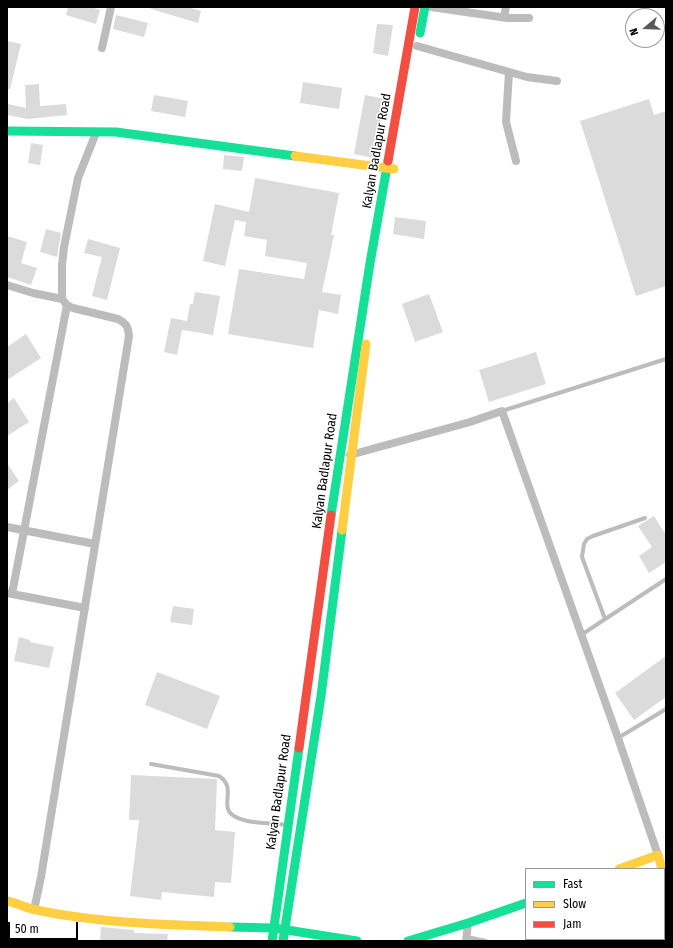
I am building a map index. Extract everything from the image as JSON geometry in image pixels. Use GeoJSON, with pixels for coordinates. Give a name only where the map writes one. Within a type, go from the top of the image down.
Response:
{"type":"FeatureCollection","features":[{"type":"Feature","properties":{"kind":"main road","name":"Kalyan Badlapur Road"},"geometry":{"type":"LineString","coordinates":[[283,941],[320,696],[372,305],[415,7]]}},
{"type":"Feature","properties":{"kind":"main road","name":"Kalyan Badlapur Road"},"geometry":{"type":"LineString","coordinates":[[272,941],[339,458],[369,271],[425,7]]}},
{"type":"Feature","properties":{"kind":"main road"},"geometry":{"type":"LineString","coordinates":[[7,131],[124,133],[391,168]]}},
{"type":"Feature","properties":{"kind":"main road"},"geometry":{"type":"LineString","coordinates":[[622,868],[658,855],[662,868]]}},
{"type":"Feature","properties":{"kind":"main road"},"geometry":{"type":"LineString","coordinates":[[7,901],[34,910],[71,916],[145,924],[274,928],[356,941]]}},
{"type":"Feature","properties":{"kind":"main road"},"geometry":{"type":"LineString","coordinates":[[408,941],[468,924],[525,903]]}},
{"type":"Feature","properties":{"kind":"street"},"geometry":{"type":"LineString","coordinates":[[102,48],[111,7]]}},
{"type":"Feature","properties":{"kind":"street"},"geometry":{"type":"LineString","coordinates":[[431,7],[504,17],[529,18]]}},
{"type":"Feature","properties":{"kind":"street"},"geometry":{"type":"LineString","coordinates":[[504,17],[506,7]]}},
{"type":"Feature","properties":{"kind":"street"},"geometry":{"type":"LineString","coordinates":[[417,46],[527,77],[557,81]]}},
{"type":"Feature","properties":{"kind":"street"},"geometry":{"type":"LineString","coordinates":[[510,72],[506,122],[516,161]]}},
{"type":"Feature","properties":{"kind":"street"},"geometry":{"type":"LineString","coordinates":[[85,608],[10,594],[65,302],[62,265],[64,246],[78,178],[96,133]]}},
{"type":"Feature","properties":{"kind":"street"},"geometry":{"type":"LineString","coordinates":[[7,285],[65,302],[73,308],[118,319],[127,324],[129,336],[41,877],[34,910]]}},
{"type":"Feature","properties":{"kind":"street"},"geometry":{"type":"LineString","coordinates":[[339,458],[470,422],[502,411],[658,855]]}},
{"type":"Feature","properties":{"kind":"street"},"geometry":{"type":"LineString","coordinates":[[7,527],[95,544]]}},
{"type":"Feature","properties":{"kind":"street"},"geometry":{"type":"LineString","coordinates":[[467,939],[468,924]]}},
{"type":"Feature","properties":{"kind":"lane"},"geometry":{"type":"LineString","coordinates":[[502,411],[666,359]]}},
{"type":"Feature","properties":{"kind":"lane"},"geometry":{"type":"LineString","coordinates":[[605,619],[582,558],[584,544],[587,539],[593,536],[645,518]]}},
{"type":"Feature","properties":{"kind":"lane"},"geometry":{"type":"LineString","coordinates":[[581,635],[666,578]]}},
{"type":"Feature","properties":{"kind":"lane"},"geometry":{"type":"LineString","coordinates":[[618,738],[666,709]]}},
{"type":"Feature","properties":{"kind":"lane"},"geometry":{"type":"LineString","coordinates":[[151,764],[219,776],[226,782],[228,787],[227,806],[233,816],[242,820],[287,825]]}},
{"type":"Feature","properties":{"kind":"lane"},"geometry":{"type":"LineString","coordinates":[[467,939],[486,941]]}},
{"type":"Feature","properties":{"kind":"building"},"geometry":{"type":"Polygon","coordinates":[[[68,7],[91,7],[100,10],[96,24],[66,15],[68,7]]]}},
{"type":"Feature","properties":{"kind":"building"},"geometry":{"type":"Polygon","coordinates":[[[151,7],[188,7],[201,11],[198,23],[151,9],[151,7]]]}},
{"type":"Feature","properties":{"kind":"building"},"geometry":{"type":"Polygon","coordinates":[[[116,15],[148,23],[144,37],[113,29],[116,15]]]}},
{"type":"Feature","properties":{"kind":"building"},"geometry":{"type":"Polygon","coordinates":[[[377,24],[393,25],[388,56],[373,53],[377,24]]]}},
{"type":"Feature","properties":{"kind":"building"},"geometry":{"type":"Polygon","coordinates":[[[7,41],[21,44],[10,89],[7,89],[7,41]]]}},
{"type":"Feature","properties":{"kind":"building"},"geometry":{"type":"Polygon","coordinates":[[[303,82],[342,88],[339,109],[300,103],[303,82]]]}},
{"type":"Feature","properties":{"kind":"building"},"geometry":{"type":"Polygon","coordinates":[[[39,84],[40,106],[66,104],[67,115],[28,119],[7,115],[8,104],[26,108],[25,85],[39,84]]]}},
{"type":"Feature","properties":{"kind":"building"},"geometry":{"type":"Polygon","coordinates":[[[154,95],[188,101],[185,117],[151,111],[154,95]]]}},
{"type":"Feature","properties":{"kind":"building"},"geometry":{"type":"Polygon","coordinates":[[[365,95],[385,99],[374,158],[354,154],[365,95]]]}},
{"type":"Feature","properties":{"kind":"building"},"geometry":{"type":"Polygon","coordinates":[[[649,99],[654,115],[666,111],[666,286],[636,296],[580,121],[649,99]]]}},
{"type":"Feature","properties":{"kind":"building"},"geometry":{"type":"Polygon","coordinates":[[[31,143],[43,145],[40,165],[28,163],[31,143]]]}},
{"type":"Feature","properties":{"kind":"building"},"geometry":{"type":"Polygon","coordinates":[[[224,155],[244,157],[242,171],[223,169],[224,155]]]}},
{"type":"Feature","properties":{"kind":"building"},"geometry":{"type":"Polygon","coordinates":[[[255,178],[339,193],[331,235],[334,235],[322,292],[341,295],[338,314],[319,310],[313,348],[228,334],[239,269],[304,279],[307,263],[265,256],[267,240],[244,236],[246,222],[235,220],[225,266],[203,261],[215,204],[249,212],[255,178]]]}},
{"type":"Feature","properties":{"kind":"building"},"geometry":{"type":"Polygon","coordinates":[[[395,217],[426,221],[424,239],[393,234],[395,217]]]}},
{"type":"Feature","properties":{"kind":"building"},"geometry":{"type":"Polygon","coordinates":[[[46,229],[61,233],[57,257],[40,252],[46,229]]]}},
{"type":"Feature","properties":{"kind":"building"},"geometry":{"type":"Polygon","coordinates":[[[7,236],[27,242],[21,263],[37,268],[31,285],[7,277],[7,236]]]}},
{"type":"Feature","properties":{"kind":"building"},"geometry":{"type":"Polygon","coordinates":[[[88,239],[120,248],[107,300],[92,296],[102,257],[84,253],[88,239]]]}},
{"type":"Feature","properties":{"kind":"building"},"geometry":{"type":"Polygon","coordinates":[[[195,292],[220,296],[213,335],[182,330],[177,355],[164,352],[171,318],[187,321],[190,304],[193,304],[195,292]]]}},
{"type":"Feature","properties":{"kind":"building"},"geometry":{"type":"Polygon","coordinates":[[[429,294],[443,332],[415,342],[402,304],[429,294]]]}},
{"type":"Feature","properties":{"kind":"building"},"geometry":{"type":"Polygon","coordinates":[[[26,334],[41,358],[7,380],[7,347],[26,334]]]}},
{"type":"Feature","properties":{"kind":"building"},"geometry":{"type":"Polygon","coordinates":[[[536,352],[546,384],[489,402],[479,370],[536,352]]]}},
{"type":"Feature","properties":{"kind":"building"},"geometry":{"type":"Polygon","coordinates":[[[14,398],[29,422],[7,436],[7,403],[14,398]]]}},
{"type":"Feature","properties":{"kind":"building"},"geometry":{"type":"Polygon","coordinates":[[[7,463],[19,481],[7,490],[7,463]]]}},
{"type":"Feature","properties":{"kind":"building"},"geometry":{"type":"Polygon","coordinates":[[[654,516],[666,535],[666,562],[649,573],[639,556],[652,547],[638,526],[654,516]]]}},
{"type":"Feature","properties":{"kind":"building"},"geometry":{"type":"Polygon","coordinates":[[[173,606],[194,609],[192,625],[170,622],[173,606]]]}},
{"type":"Feature","properties":{"kind":"building"},"geometry":{"type":"Polygon","coordinates":[[[19,637],[30,640],[30,642],[54,647],[49,668],[14,661],[19,637]]]}},
{"type":"Feature","properties":{"kind":"building"},"geometry":{"type":"Polygon","coordinates":[[[666,656],[666,697],[634,720],[615,693],[666,656]]]}},
{"type":"Feature","properties":{"kind":"building"},"geometry":{"type":"Polygon","coordinates":[[[157,672],[220,696],[207,729],[145,705],[157,672]]]}},
{"type":"Feature","properties":{"kind":"building"},"geometry":{"type":"Polygon","coordinates":[[[131,775],[217,779],[215,830],[235,832],[231,883],[215,882],[214,897],[162,892],[161,900],[130,896],[139,820],[129,820],[131,775]]]}},
{"type":"Feature","properties":{"kind":"building"},"geometry":{"type":"Polygon","coordinates":[[[101,927],[134,930],[134,933],[168,934],[167,941],[100,941],[101,927]]]}},
{"type":"Feature","properties":{"kind":"traffic: fast"},"geometry":{"type":"LineString","coordinates":[[420,33],[425,7]]}},
{"type":"Feature","properties":{"kind":"traffic: fast"},"geometry":{"type":"LineString","coordinates":[[7,131],[116,132],[295,156]]}},
{"type":"Feature","properties":{"kind":"traffic: fast"},"geometry":{"type":"LineString","coordinates":[[331,515],[370,263],[388,161]]}},
{"type":"Feature","properties":{"kind":"traffic: fast"},"geometry":{"type":"LineString","coordinates":[[283,941],[321,696],[342,530]]}},
{"type":"Feature","properties":{"kind":"traffic: fast"},"geometry":{"type":"LineString","coordinates":[[272,941],[299,748]]}},
{"type":"Feature","properties":{"kind":"traffic: fast"},"geometry":{"type":"LineString","coordinates":[[408,941],[468,923],[525,903]]}},
{"type":"Feature","properties":{"kind":"traffic: fast"},"geometry":{"type":"LineString","coordinates":[[230,927],[274,928],[357,941]]}},
{"type":"Feature","properties":{"kind":"traffic: slow"},"geometry":{"type":"LineString","coordinates":[[295,156],[394,169]]}},
{"type":"Feature","properties":{"kind":"traffic: slow"},"geometry":{"type":"LineString","coordinates":[[342,530],[366,344]]}},
{"type":"Feature","properties":{"kind":"traffic: slow"},"geometry":{"type":"LineString","coordinates":[[622,868],[658,855],[662,868]]}},
{"type":"Feature","properties":{"kind":"traffic: slow"},"geometry":{"type":"LineString","coordinates":[[7,901],[36,910],[108,921],[230,927]]}},
{"type":"Feature","properties":{"kind":"traffic: jam"},"geometry":{"type":"LineString","coordinates":[[388,161],[415,7]]}},
{"type":"Feature","properties":{"kind":"traffic: jam"},"geometry":{"type":"LineString","coordinates":[[299,748],[331,515]]}}]}
